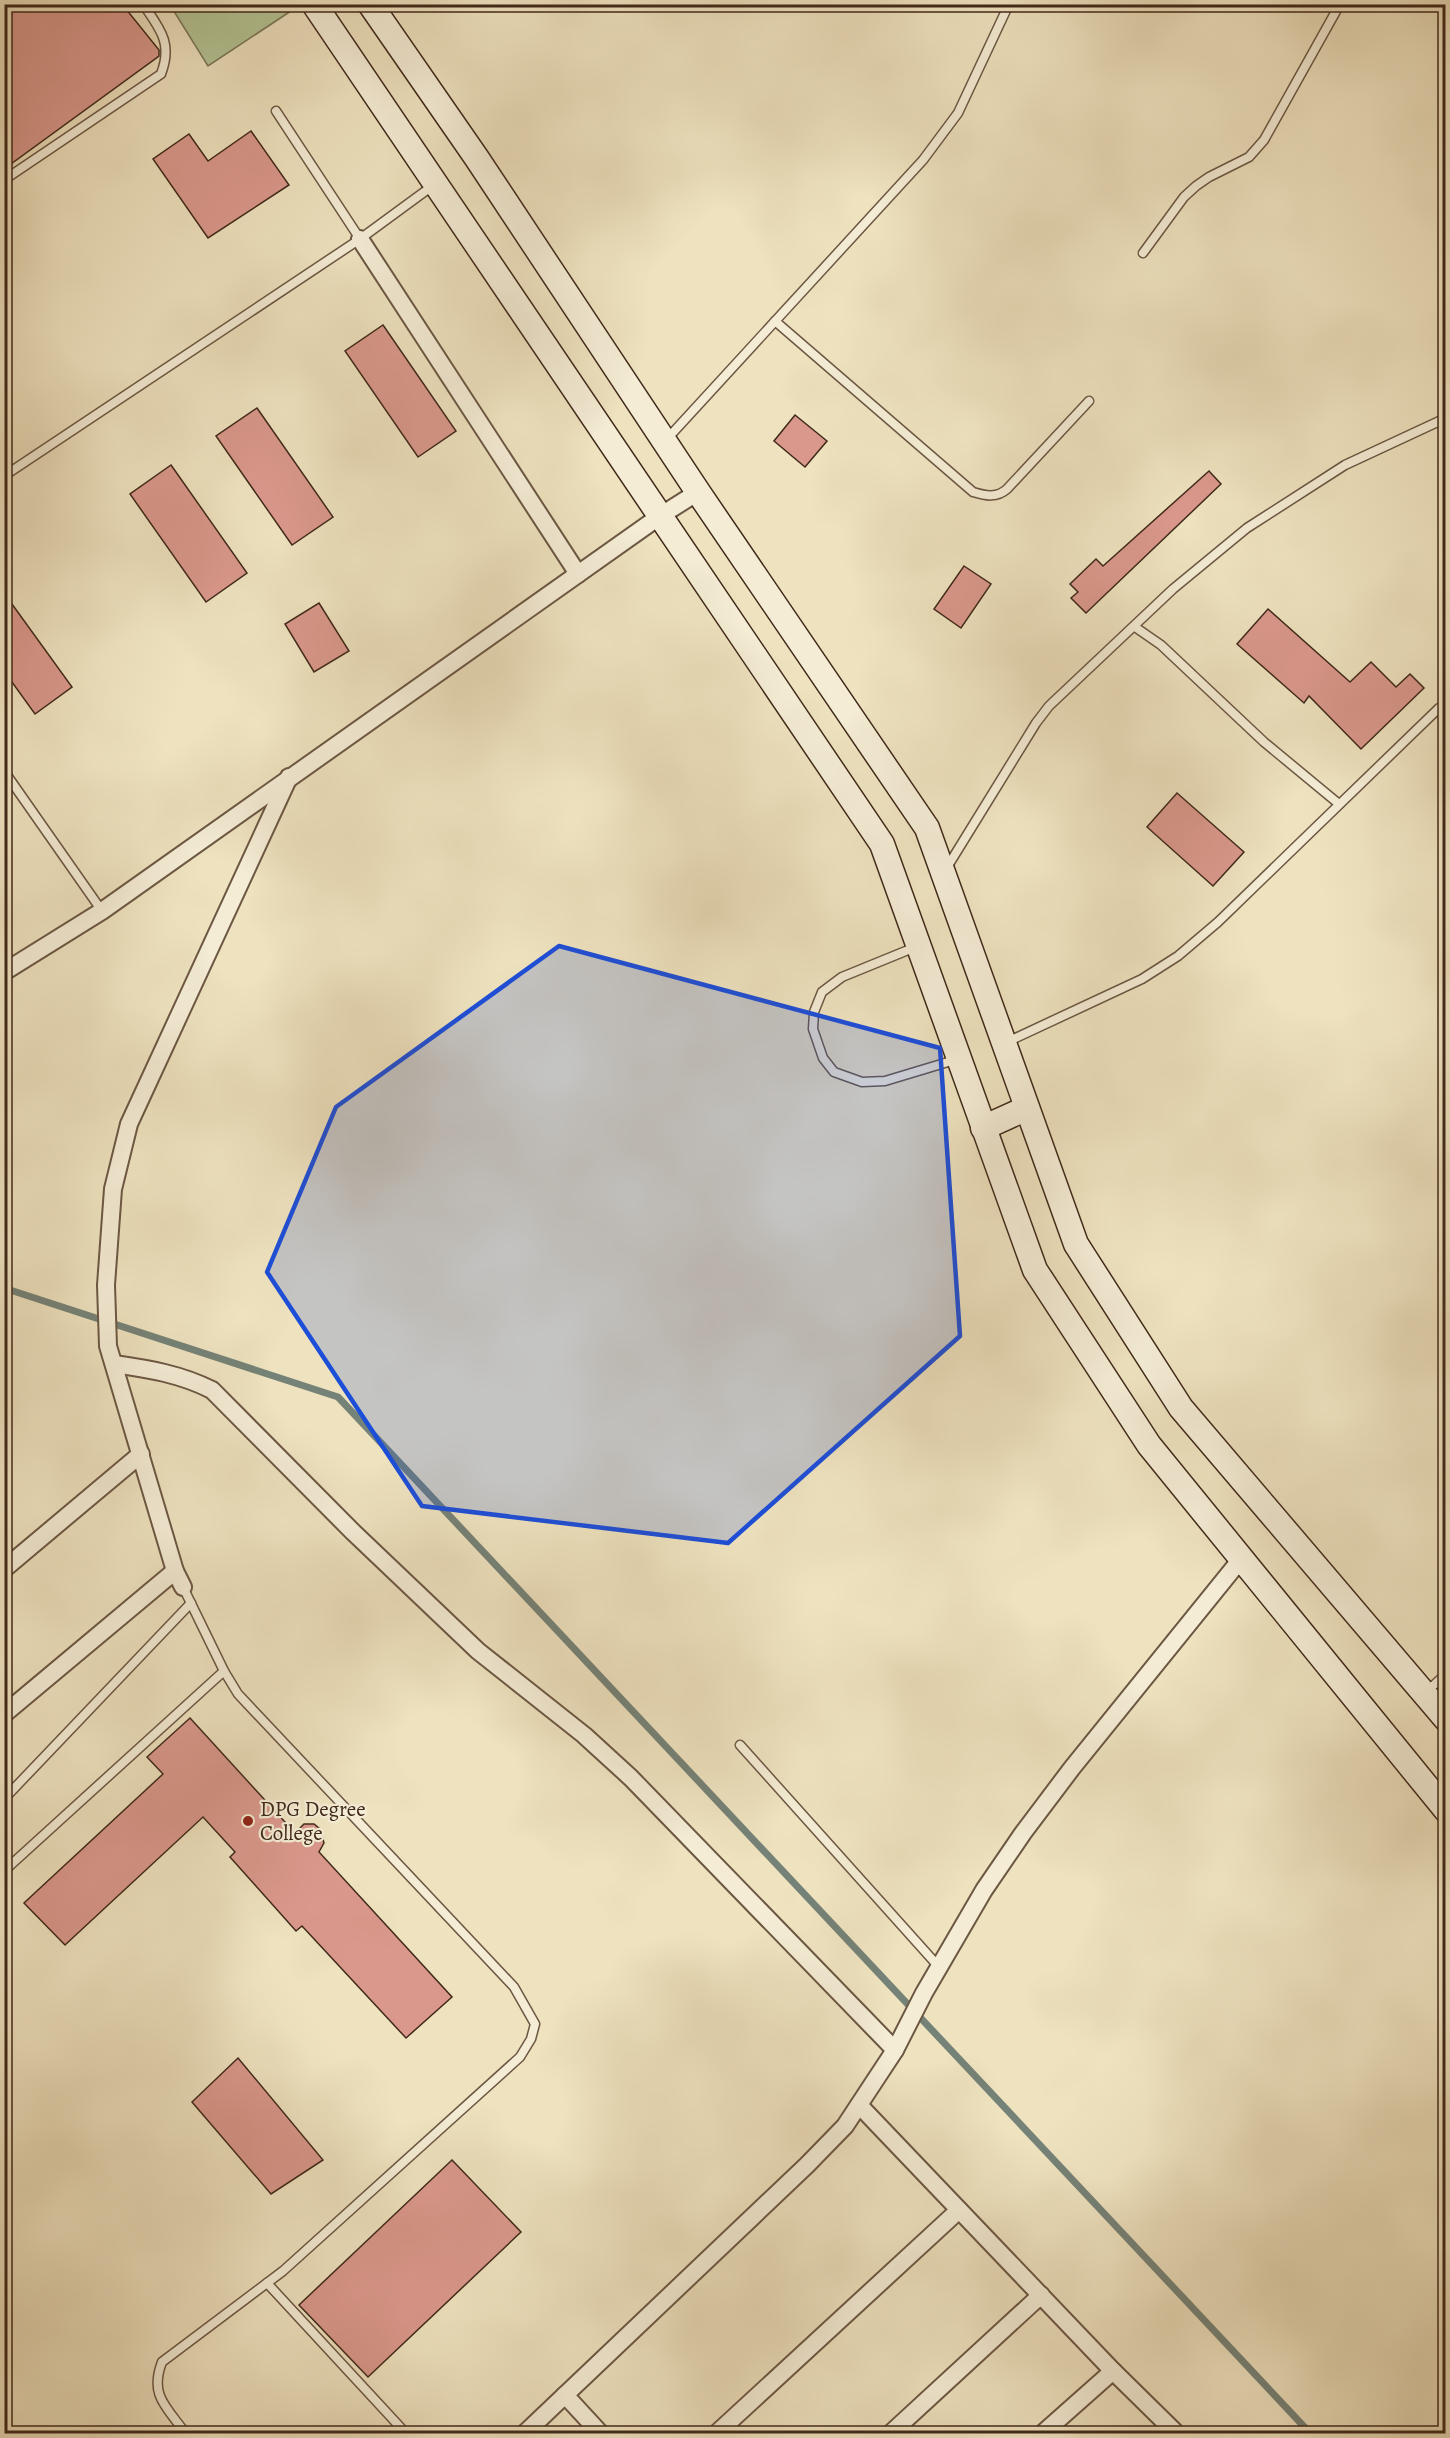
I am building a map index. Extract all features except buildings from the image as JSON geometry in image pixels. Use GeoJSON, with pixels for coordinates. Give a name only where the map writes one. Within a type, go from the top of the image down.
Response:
{"type":"FeatureCollection","features":[{"type":"Feature","properties":{"kind":"main road"},"geometry":{"type":"LineString","coordinates":[[314,4],[882,844],[1035,1270],[1149,1445],[1446,1810]]}},
{"type":"Feature","properties":{"kind":"main road"},"geometry":{"type":"LineString","coordinates":[[370,4],[476,157],[698,492],[927,828],[1076,1244],[1181,1408],[1446,1719]]}},
{"type":"Feature","properties":{"kind":"main road"},"geometry":{"type":"LineString","coordinates":[[983,1128],[1027,1108]]}},
{"type":"Feature","properties":{"kind":"street"},"geometry":{"type":"LineString","coordinates":[[360,239],[578,574]]}},
{"type":"Feature","properties":{"kind":"street"},"geometry":{"type":"LineString","coordinates":[[4,972],[102,910],[660,516],[698,492]]}},
{"type":"Feature","properties":{"kind":"street"},"geometry":{"type":"LineString","coordinates":[[183,1587],[175,1571],[108,1346],[106,1285],[113,1189],[129,1124],[289,777]]}},
{"type":"Feature","properties":{"kind":"street"},"geometry":{"type":"LineString","coordinates":[[114,1364],[159,1370],[188,1378],[212,1390],[353,1532],[478,1650],[584,1736],[631,1778],[896,2050]]}},
{"type":"Feature","properties":{"kind":"street"},"geometry":{"type":"LineString","coordinates":[[4,1569],[141,1454]]}},
{"type":"Feature","properties":{"kind":"street"},"geometry":{"type":"LineString","coordinates":[[524,2433],[807,2166],[845,2126],[896,2050],[924,1993],[984,1890],[1023,1833],[1072,1768],[1241,1559]]}},
{"type":"Feature","properties":{"kind":"street"},"geometry":{"type":"LineString","coordinates":[[4,1714],[175,1571]]}},
{"type":"Feature","properties":{"kind":"street"},"geometry":{"type":"LineString","coordinates":[[859,2105],[1113,2371],[1177,2433]]}},
{"type":"Feature","properties":{"kind":"street"},"geometry":{"type":"LineString","coordinates":[[716,2433],[959,2210]]}},
{"type":"Feature","properties":{"kind":"street"},"geometry":{"type":"LineString","coordinates":[[890,2433],[1041,2295]]}},
{"type":"Feature","properties":{"kind":"street"},"geometry":{"type":"LineString","coordinates":[[1042,2433],[1113,2371]]}},
{"type":"Feature","properties":{"kind":"street"},"geometry":{"type":"LineString","coordinates":[[565,2395],[601,2433]]}},
{"type":"Feature","properties":{"kind":"lane"},"geometry":{"type":"LineString","coordinates":[[4,180],[161,74],[166,61],[167,49],[164,38],[143,4]]}},
{"type":"Feature","properties":{"kind":"lane"},"geometry":{"type":"LineString","coordinates":[[664,441],[923,160],[958,113],[1009,4]]}},
{"type":"Feature","properties":{"kind":"lane"},"geometry":{"type":"LineString","coordinates":[[1143,253],[1184,197],[1209,177],[1249,157],[1264,140],[1340,4]]}},
{"type":"Feature","properties":{"kind":"lane"},"geometry":{"type":"LineString","coordinates":[[276,111],[360,239]]}},
{"type":"Feature","properties":{"kind":"lane"},"geometry":{"type":"LineString","coordinates":[[4,476],[360,239],[435,184]]}},
{"type":"Feature","properties":{"kind":"lane"},"geometry":{"type":"LineString","coordinates":[[775,321],[973,492],[985,496],[1001,495],[1089,401]]}},
{"type":"Feature","properties":{"kind":"lane"},"geometry":{"type":"LineString","coordinates":[[943,873],[1036,723],[1069,686],[1135,627],[1173,589],[1246,528],[1345,465],[1446,418]]}},
{"type":"Feature","properties":{"kind":"lane"},"geometry":{"type":"LineString","coordinates":[[1135,627],[1161,645],[1264,742],[1339,804]]}},
{"type":"Feature","properties":{"kind":"lane"},"geometry":{"type":"LineString","coordinates":[[1004,1044],[1142,979],[1178,956],[1218,922],[1439,708]]}},
{"type":"Feature","properties":{"kind":"lane"},"geometry":{"type":"LineString","coordinates":[[4,771],[102,910]]}},
{"type":"Feature","properties":{"kind":"lane"},"geometry":{"type":"LineString","coordinates":[[918,946],[842,977],[822,992],[814,1012],[813,1029],[823,1058],[834,1072],[862,1082],[885,1081],[958,1059]]}},
{"type":"Feature","properties":{"kind":"lane"},"geometry":{"type":"LineString","coordinates":[[183,1587],[224,1671],[238,1694],[514,1987],[535,2024],[531,2039],[520,2057],[267,2283],[162,2362],[155,2383],[158,2395],[186,2433]]}},
{"type":"Feature","properties":{"kind":"lane"},"geometry":{"type":"LineString","coordinates":[[4,1799],[190,1603]]}},
{"type":"Feature","properties":{"kind":"lane"},"geometry":{"type":"LineString","coordinates":[[4,1871],[224,1671]]}},
{"type":"Feature","properties":{"kind":"lane"},"geometry":{"type":"LineString","coordinates":[[1425,1694],[1446,1674]]}},
{"type":"Feature","properties":{"kind":"lane"},"geometry":{"type":"LineString","coordinates":[[740,1745],[939,1967]]}},
{"type":"Feature","properties":{"kind":"lane"},"geometry":{"type":"LineString","coordinates":[[267,2283],[401,2428],[403,2433]]}},
{"type":"Feature","properties":{"kind":"highlighted area"},"geometry":{"type":"Polygon","coordinates":[[[559,946],[940,1048],[960,1336],[728,1543],[422,1506],[267,1272],[336,1107],[559,946]]]}},
{"type":"Feature","properties":{"kind":"green space"},"geometry":{"type":"Polygon","coordinates":[[[290,4],[294,9],[208,66],[170,5],[290,4]]]}},
{"type":"Feature","properties":{"kind":"waterway"},"geometry":{"type":"LineString","coordinates":[[4,1288],[338,1397],[1311,2434]]}},
{"type":"Feature","properties":{"kind":"place","name":"DPG Degree College"},"geometry":{"type":"Point","coordinates":[248,1821]}}]}
